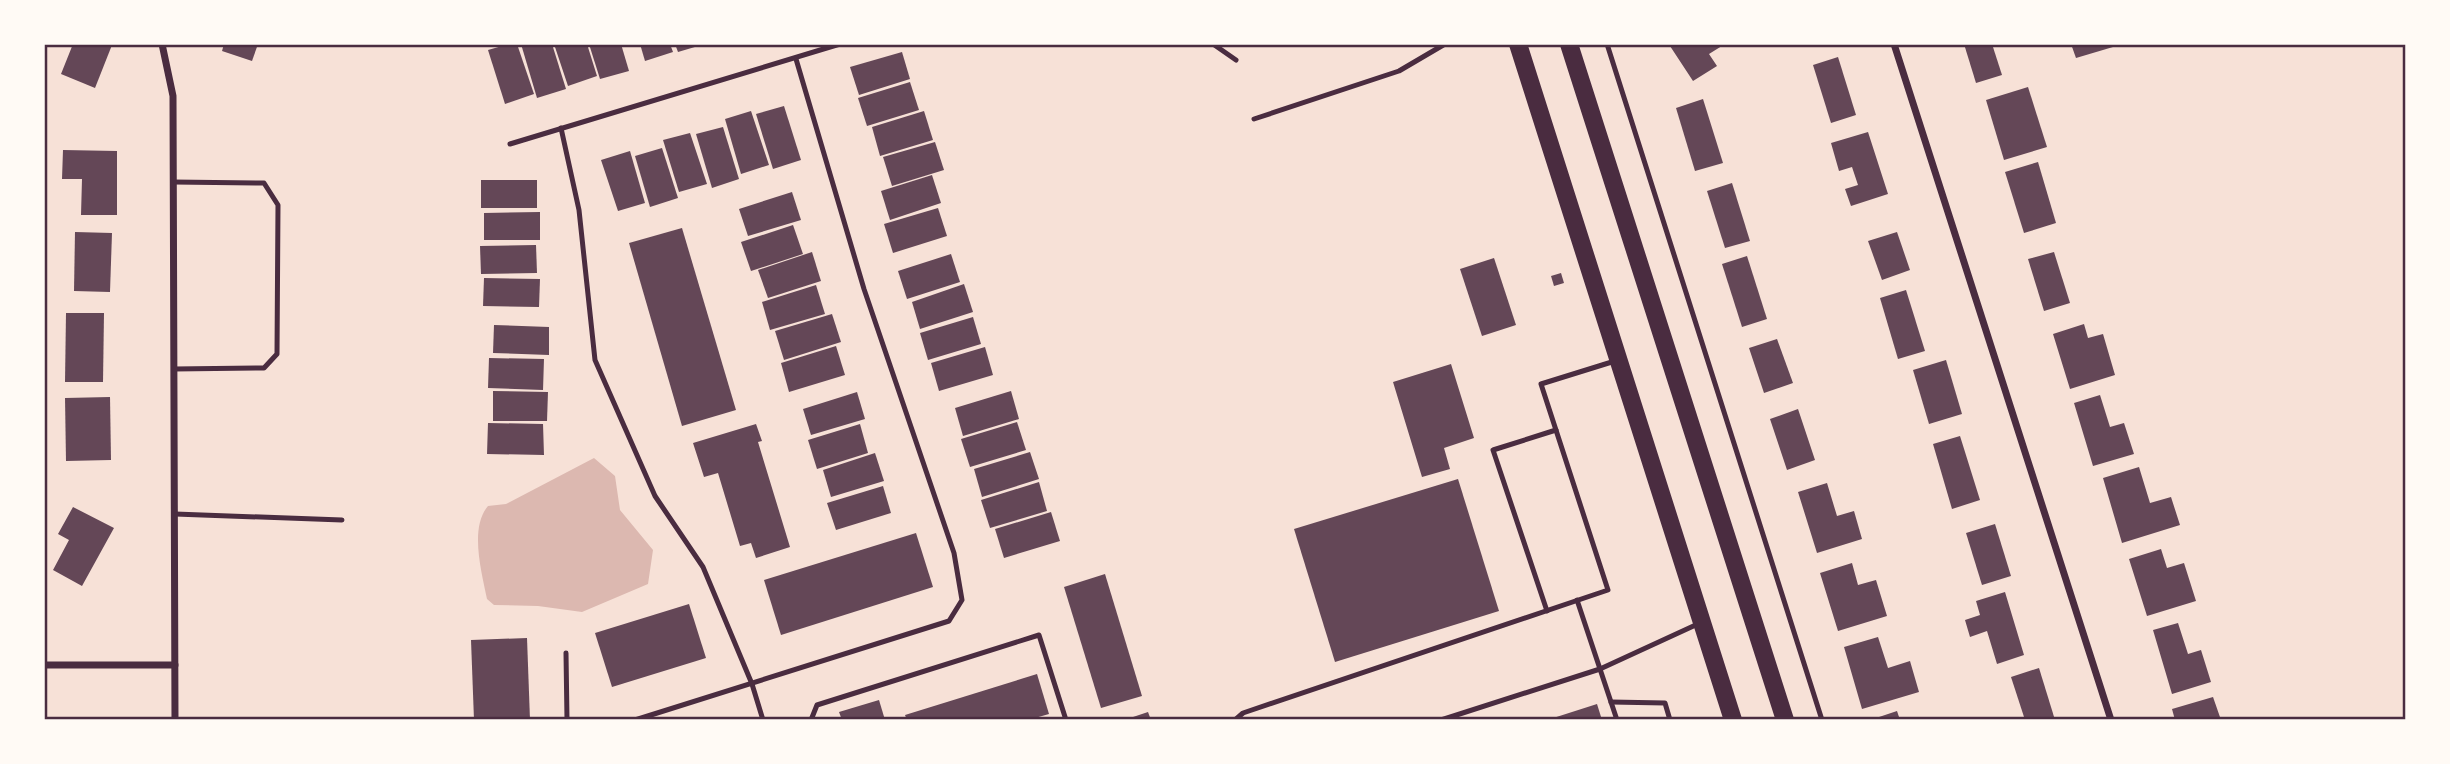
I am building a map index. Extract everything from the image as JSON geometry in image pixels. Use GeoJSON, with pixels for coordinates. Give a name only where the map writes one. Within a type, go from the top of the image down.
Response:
{"type":"FeatureCollection","features":[{"type":"Feature","properties":{"kind":"main road"},"geometry":{"type":"LineString","coordinates":[[1518,44],[1733,720]]}},
{"type":"Feature","properties":{"kind":"main road"},"geometry":{"type":"LineString","coordinates":[[1569,44],[1785,720]]}},
{"type":"Feature","properties":{"kind":"street"},"geometry":{"type":"LineString","coordinates":[[162,44],[173,96],[175,720]]}},
{"type":"Feature","properties":{"kind":"street"},"geometry":{"type":"LineString","coordinates":[[1894,44],[2111,720]]}},
{"type":"Feature","properties":{"kind":"street"},"geometry":{"type":"LineString","coordinates":[[44,665],[175,665]]}},
{"type":"Feature","properties":{"kind":"lane"},"geometry":{"type":"LineString","coordinates":[[510,144],[840,44]]}},
{"type":"Feature","properties":{"kind":"lane"},"geometry":{"type":"LineString","coordinates":[[1213,44],[1236,60]]}},
{"type":"Feature","properties":{"kind":"lane"},"geometry":{"type":"LineString","coordinates":[[1254,119],[1399,71],[1445,44]]}},
{"type":"Feature","properties":{"kind":"lane"},"geometry":{"type":"LineString","coordinates":[[1607,44],[1822,720]]}},
{"type":"Feature","properties":{"kind":"lane"},"geometry":{"type":"LineString","coordinates":[[635,720],[949,621],[962,600],[954,553],[864,289],[796,59]]}},
{"type":"Feature","properties":{"kind":"lane"},"geometry":{"type":"LineString","coordinates":[[561,128],[579,209],[595,360],[655,496],[704,566],[752,684],[763,720]]}},
{"type":"Feature","properties":{"kind":"lane"},"geometry":{"type":"LineString","coordinates":[[173,182],[264,183],[278,205],[277,354],[264,368],[174,369]]}},
{"type":"Feature","properties":{"kind":"lane"},"geometry":{"type":"LineString","coordinates":[[1235,720],[1243,713],[1608,590],[1541,384],[1618,360]]}},
{"type":"Feature","properties":{"kind":"lane"},"geometry":{"type":"LineString","coordinates":[[1547,611],[1493,450],[1556,429]]}},
{"type":"Feature","properties":{"kind":"lane"},"geometry":{"type":"LineString","coordinates":[[175,514],[342,520]]}},
{"type":"Feature","properties":{"kind":"lane"},"geometry":{"type":"LineString","coordinates":[[1577,600],[1617,720]]}},
{"type":"Feature","properties":{"kind":"lane"},"geometry":{"type":"LineString","coordinates":[[1441,720],[1600,669],[1702,622]]}},
{"type":"Feature","properties":{"kind":"lane"},"geometry":{"type":"LineString","coordinates":[[811,720],[817,705],[1039,635],[1066,720]]}},
{"type":"Feature","properties":{"kind":"lane"},"geometry":{"type":"LineString","coordinates":[[566,653],[567,720]]}},
{"type":"Feature","properties":{"kind":"lane"},"geometry":{"type":"LineString","coordinates":[[1611,702],[1665,703],[1670,720]]}},
{"type":"Feature","properties":{"kind":"lane"},"geometry":{"type":"LineString","coordinates":[[1243,713],[1246,720]]}},
{"type":"Feature","properties":{"kind":"shaded area"},"geometry":{"type":"Polygon","coordinates":[[[594,458],[615,476],[620,510],[653,550],[648,584],[582,612],[538,606],[494,605],[487,599],[478,551],[479,526],[488,506],[506,504],[594,458]]]}},
{"type":"Feature","properties":{"kind":"building"},"geometry":{"type":"Polygon","coordinates":[[[73,44],[112,45],[95,88],[61,74],[73,44]]]}},
{"type":"Feature","properties":{"kind":"building"},"geometry":{"type":"Polygon","coordinates":[[[224,44],[258,44],[252,61],[222,51],[224,44]]]}},
{"type":"Feature","properties":{"kind":"building"},"geometry":{"type":"Polygon","coordinates":[[[517,44],[534,94],[505,104],[488,50],[517,44]]]}},
{"type":"Feature","properties":{"kind":"building"},"geometry":{"type":"Polygon","coordinates":[[[521,44],[552,44],[566,89],[537,98],[521,44]]]}},
{"type":"Feature","properties":{"kind":"building"},"geometry":{"type":"Polygon","coordinates":[[[554,44],[587,44],[597,76],[568,86],[554,44]]]}},
{"type":"Feature","properties":{"kind":"building"},"geometry":{"type":"Polygon","coordinates":[[[589,44],[621,44],[629,71],[600,79],[589,44]]]}},
{"type":"Feature","properties":{"kind":"building"},"geometry":{"type":"Polygon","coordinates":[[[640,44],[670,44],[673,52],[645,61],[640,44]]]}},
{"type":"Feature","properties":{"kind":"building"},"geometry":{"type":"Polygon","coordinates":[[[675,44],[705,44],[678,52],[675,44]]]}},
{"type":"Feature","properties":{"kind":"building"},"geometry":{"type":"Polygon","coordinates":[[[1725,44],[1709,54],[1717,66],[1693,81],[1670,46],[1725,44]]]}},
{"type":"Feature","properties":{"kind":"building"},"geometry":{"type":"Polygon","coordinates":[[[1964,44],[1992,44],[2002,75],[1976,83],[1964,44]]]}},
{"type":"Feature","properties":{"kind":"building"},"geometry":{"type":"Polygon","coordinates":[[[2071,44],[2112,44],[2113,47],[2076,58],[2071,44]]]}},
{"type":"Feature","properties":{"kind":"building"},"geometry":{"type":"Polygon","coordinates":[[[902,52],[910,79],[859,95],[850,67],[902,52]]]}},
{"type":"Feature","properties":{"kind":"building"},"geometry":{"type":"Polygon","coordinates":[[[1838,57],[1856,115],[1831,123],[1813,65],[1838,57]]]}},
{"type":"Feature","properties":{"kind":"building"},"geometry":{"type":"Polygon","coordinates":[[[910,82],[919,110],[867,126],[858,98],[910,82]]]}},
{"type":"Feature","properties":{"kind":"building"},"geometry":{"type":"Polygon","coordinates":[[[2028,87],[2047,147],[2004,160],[1986,100],[2028,87]]]}},
{"type":"Feature","properties":{"kind":"building"},"geometry":{"type":"Polygon","coordinates":[[[1703,99],[1723,163],[1695,171],[1676,108],[1703,99]]]}},
{"type":"Feature","properties":{"kind":"building"},"geometry":{"type":"Polygon","coordinates":[[[784,106],[801,160],[773,169],[756,114],[784,106]]]}},
{"type":"Feature","properties":{"kind":"building"},"geometry":{"type":"Polygon","coordinates":[[[751,111],[769,165],[741,174],[725,119],[751,111]]]}},
{"type":"Feature","properties":{"kind":"building"},"geometry":{"type":"Polygon","coordinates":[[[924,111],[933,140],[880,156],[872,127],[924,111]]]}},
{"type":"Feature","properties":{"kind":"building"},"geometry":{"type":"Polygon","coordinates":[[[723,127],[739,179],[712,188],[696,134],[723,127]]]}},
{"type":"Feature","properties":{"kind":"building"},"geometry":{"type":"Polygon","coordinates":[[[1868,132],[1888,194],[1851,206],[1845,189],[1858,185],[1852,167],[1839,171],[1831,143],[1868,132]]]}},
{"type":"Feature","properties":{"kind":"building"},"geometry":{"type":"Polygon","coordinates":[[[690,133],[707,184],[679,192],[663,140],[690,133]]]}},
{"type":"Feature","properties":{"kind":"building"},"geometry":{"type":"Polygon","coordinates":[[[935,142],[944,170],[892,186],[883,157],[935,142]]]}},
{"type":"Feature","properties":{"kind":"building"},"geometry":{"type":"Polygon","coordinates":[[[662,148],[678,198],[650,207],[635,156],[662,148]]]}},
{"type":"Feature","properties":{"kind":"building"},"geometry":{"type":"Polygon","coordinates":[[[63,150],[117,151],[117,215],[81,215],[82,179],[62,179],[63,150]]]}},
{"type":"Feature","properties":{"kind":"building"},"geometry":{"type":"Polygon","coordinates":[[[630,151],[645,203],[618,211],[601,160],[630,151]]]}},
{"type":"Feature","properties":{"kind":"building"},"geometry":{"type":"Polygon","coordinates":[[[2038,162],[2056,223],[2024,233],[2005,172],[2038,162]]]}},
{"type":"Feature","properties":{"kind":"building"},"geometry":{"type":"Polygon","coordinates":[[[932,175],[941,203],[890,220],[881,191],[932,175]]]}},
{"type":"Feature","properties":{"kind":"building"},"geometry":{"type":"Polygon","coordinates":[[[481,180],[537,180],[537,208],[481,208],[481,180]]]}},
{"type":"Feature","properties":{"kind":"building"},"geometry":{"type":"Polygon","coordinates":[[[1732,183],[1750,241],[1725,248],[1707,191],[1732,183]]]}},
{"type":"Feature","properties":{"kind":"building"},"geometry":{"type":"Polygon","coordinates":[[[792,192],[801,220],[748,236],[739,209],[792,192]]]}},
{"type":"Feature","properties":{"kind":"building"},"geometry":{"type":"Polygon","coordinates":[[[938,208],[947,236],[893,253],[884,224],[938,208]]]}},
{"type":"Feature","properties":{"kind":"building"},"geometry":{"type":"Polygon","coordinates":[[[540,212],[540,240],[484,240],[484,213],[540,212]]]}},
{"type":"Feature","properties":{"kind":"building"},"geometry":{"type":"Polygon","coordinates":[[[793,225],[803,254],[751,271],[741,242],[793,225]]]}},
{"type":"Feature","properties":{"kind":"building"},"geometry":{"type":"Polygon","coordinates":[[[682,228],[736,410],[682,426],[629,243],[682,228]]]}},
{"type":"Feature","properties":{"kind":"building"},"geometry":{"type":"Polygon","coordinates":[[[75,232],[112,233],[110,292],[74,291],[75,232]]]}},
{"type":"Feature","properties":{"kind":"building"},"geometry":{"type":"Polygon","coordinates":[[[1897,232],[1910,270],[1882,280],[1868,241],[1897,232]]]}},
{"type":"Feature","properties":{"kind":"building"},"geometry":{"type":"Polygon","coordinates":[[[536,245],[537,273],[481,274],[480,246],[536,245]]]}},
{"type":"Feature","properties":{"kind":"building"},"geometry":{"type":"Polygon","coordinates":[[[812,252],[821,281],[768,298],[758,270],[812,252]]]}},
{"type":"Feature","properties":{"kind":"building"},"geometry":{"type":"Polygon","coordinates":[[[2054,252],[2070,303],[2044,311],[2028,259],[2054,252]]]}},
{"type":"Feature","properties":{"kind":"building"},"geometry":{"type":"Polygon","coordinates":[[[951,254],[960,282],[907,299],[898,271],[951,254]]]}},
{"type":"Feature","properties":{"kind":"building"},"geometry":{"type":"Polygon","coordinates":[[[1747,256],[1767,319],[1742,327],[1722,264],[1747,256]]]}},
{"type":"Feature","properties":{"kind":"building"},"geometry":{"type":"Polygon","coordinates":[[[1494,258],[1516,325],[1482,336],[1460,269],[1494,258]]]}},
{"type":"Feature","properties":{"kind":"building"},"geometry":{"type":"Polygon","coordinates":[[[1561,273],[1564,283],[1554,286],[1551,276],[1561,273]]]}},
{"type":"Feature","properties":{"kind":"building"},"geometry":{"type":"Polygon","coordinates":[[[484,278],[540,279],[539,307],[483,306],[484,278]]]}},
{"type":"Feature","properties":{"kind":"building"},"geometry":{"type":"Polygon","coordinates":[[[964,284],[973,312],[920,329],[912,302],[964,284]]]}},
{"type":"Feature","properties":{"kind":"building"},"geometry":{"type":"Polygon","coordinates":[[[816,285],[825,314],[770,330],[762,302],[816,285]]]}},
{"type":"Feature","properties":{"kind":"building"},"geometry":{"type":"Polygon","coordinates":[[[1906,290],[1925,351],[1898,359],[1880,298],[1906,290]]]}},
{"type":"Feature","properties":{"kind":"building"},"geometry":{"type":"Polygon","coordinates":[[[66,313],[104,313],[103,382],[65,382],[66,313]]]}},
{"type":"Feature","properties":{"kind":"building"},"geometry":{"type":"Polygon","coordinates":[[[832,314],[841,342],[784,360],[775,331],[832,314]]]}},
{"type":"Feature","properties":{"kind":"building"},"geometry":{"type":"Polygon","coordinates":[[[973,317],[981,344],[928,360],[920,333],[973,317]]]}},
{"type":"Feature","properties":{"kind":"building"},"geometry":{"type":"Polygon","coordinates":[[[2084,324],[2088,338],[2103,334],[2115,375],[2070,389],[2053,334],[2084,324]]]}},
{"type":"Feature","properties":{"kind":"building"},"geometry":{"type":"Polygon","coordinates":[[[494,325],[549,327],[549,355],[493,353],[494,325]]]}},
{"type":"Feature","properties":{"kind":"building"},"geometry":{"type":"Polygon","coordinates":[[[1777,339],[1793,383],[1764,393],[1749,348],[1777,339]]]}},
{"type":"Feature","properties":{"kind":"building"},"geometry":{"type":"Polygon","coordinates":[[[836,346],[845,375],[789,392],[781,363],[836,346]]]}},
{"type":"Feature","properties":{"kind":"building"},"geometry":{"type":"Polygon","coordinates":[[[985,347],[993,375],[939,391],[931,363],[985,347]]]}},
{"type":"Feature","properties":{"kind":"building"},"geometry":{"type":"Polygon","coordinates":[[[489,358],[544,359],[543,390],[488,388],[489,358]]]}},
{"type":"Feature","properties":{"kind":"building"},"geometry":{"type":"Polygon","coordinates":[[[1946,360],[1962,414],[1929,424],[1913,370],[1946,360]]]}},
{"type":"Feature","properties":{"kind":"building"},"geometry":{"type":"Polygon","coordinates":[[[1451,364],[1474,438],[1444,448],[1450,469],[1422,477],[1393,382],[1451,364]]]}},
{"type":"Feature","properties":{"kind":"building"},"geometry":{"type":"Polygon","coordinates":[[[493,391],[548,392],[547,421],[493,421],[493,391]]]}},
{"type":"Feature","properties":{"kind":"building"},"geometry":{"type":"Polygon","coordinates":[[[1011,391],[1019,419],[963,436],[955,408],[1011,391]]]}},
{"type":"Feature","properties":{"kind":"building"},"geometry":{"type":"Polygon","coordinates":[[[857,392],[865,419],[811,435],[803,409],[857,392]]]}},
{"type":"Feature","properties":{"kind":"building"},"geometry":{"type":"Polygon","coordinates":[[[2100,395],[2110,427],[2124,423],[2134,454],[2093,466],[2074,403],[2100,395]]]}},
{"type":"Feature","properties":{"kind":"building"},"geometry":{"type":"Polygon","coordinates":[[[110,397],[111,460],[66,461],[65,398],[110,397]]]}},
{"type":"Feature","properties":{"kind":"building"},"geometry":{"type":"Polygon","coordinates":[[[1798,409],[1815,460],[1787,470],[1770,419],[1798,409]]]}},
{"type":"Feature","properties":{"kind":"building"},"geometry":{"type":"Polygon","coordinates":[[[1017,422],[1026,450],[970,467],[961,439],[1017,422]]]}},
{"type":"Feature","properties":{"kind":"building"},"geometry":{"type":"Polygon","coordinates":[[[488,423],[543,424],[544,455],[487,454],[488,423]]]}},
{"type":"Feature","properties":{"kind":"building"},"geometry":{"type":"Polygon","coordinates":[[[756,424],[762,441],[758,442],[790,547],[756,558],[751,543],[740,546],[718,473],[704,477],[693,443],[756,424]]]}},
{"type":"Feature","properties":{"kind":"building"},"geometry":{"type":"Polygon","coordinates":[[[860,424],[868,453],[817,469],[808,440],[860,424]]]}},
{"type":"Feature","properties":{"kind":"building"},"geometry":{"type":"Polygon","coordinates":[[[1960,436],[1980,500],[1952,509],[1933,444],[1960,436]]]}},
{"type":"Feature","properties":{"kind":"building"},"geometry":{"type":"Polygon","coordinates":[[[1030,452],[1039,479],[982,497],[974,469],[1030,452]]]}},
{"type":"Feature","properties":{"kind":"building"},"geometry":{"type":"Polygon","coordinates":[[[875,453],[884,481],[831,497],[823,470],[875,453]]]}},
{"type":"Feature","properties":{"kind":"building"},"geometry":{"type":"Polygon","coordinates":[[[2139,467],[2150,503],[2171,497],[2180,525],[2122,543],[2103,478],[2139,467]]]}},
{"type":"Feature","properties":{"kind":"building"},"geometry":{"type":"Polygon","coordinates":[[[1458,479],[1499,611],[1335,662],[1294,529],[1458,479]]]}},
{"type":"Feature","properties":{"kind":"building"},"geometry":{"type":"Polygon","coordinates":[[[1039,482],[1047,511],[990,528],[981,500],[1039,482]]]}},
{"type":"Feature","properties":{"kind":"building"},"geometry":{"type":"Polygon","coordinates":[[[1827,483],[1837,516],[1854,511],[1862,539],[1817,553],[1798,492],[1827,483]]]}},
{"type":"Feature","properties":{"kind":"building"},"geometry":{"type":"Polygon","coordinates":[[[883,486],[891,513],[836,530],[827,503],[883,486]]]}},
{"type":"Feature","properties":{"kind":"building"},"geometry":{"type":"Polygon","coordinates":[[[73,507],[114,528],[82,586],[53,570],[69,540],[58,534],[73,507]]]}},
{"type":"Feature","properties":{"kind":"building"},"geometry":{"type":"Polygon","coordinates":[[[1051,512],[1060,541],[1004,558],[995,529],[1051,512]]]}},
{"type":"Feature","properties":{"kind":"building"},"geometry":{"type":"Polygon","coordinates":[[[1995,524],[2011,576],[1982,585],[1966,533],[1995,524]]]}},
{"type":"Feature","properties":{"kind":"building"},"geometry":{"type":"Polygon","coordinates":[[[916,533],[933,587],[781,635],[764,580],[916,533]]]}},
{"type":"Feature","properties":{"kind":"building"},"geometry":{"type":"Polygon","coordinates":[[[2161,549],[2167,568],[2184,563],[2196,601],[2147,616],[2129,559],[2161,549]]]}},
{"type":"Feature","properties":{"kind":"building"},"geometry":{"type":"Polygon","coordinates":[[[1852,563],[1858,585],[1876,580],[1887,616],[1838,631],[1820,573],[1852,563]]]}},
{"type":"Feature","properties":{"kind":"building"},"geometry":{"type":"Polygon","coordinates":[[[1105,574],[1142,696],[1101,708],[1064,587],[1105,574]]]}},
{"type":"Feature","properties":{"kind":"building"},"geometry":{"type":"Polygon","coordinates":[[[2005,592],[2024,655],[1997,664],[1987,631],[1970,637],[1965,620],[1980,615],[1976,601],[2005,592]]]}},
{"type":"Feature","properties":{"kind":"building"},"geometry":{"type":"Polygon","coordinates":[[[689,604],[706,658],[612,687],[595,633],[689,604]]]}},
{"type":"Feature","properties":{"kind":"building"},"geometry":{"type":"Polygon","coordinates":[[[2178,623],[2188,654],[2201,650],[2211,682],[2172,694],[2153,630],[2178,623]]]}},
{"type":"Feature","properties":{"kind":"building"},"geometry":{"type":"Polygon","coordinates":[[[1878,637],[1888,668],[1910,661],[1919,692],[1862,709],[1844,647],[1878,637]]]}},
{"type":"Feature","properties":{"kind":"building"},"geometry":{"type":"Polygon","coordinates":[[[527,638],[530,720],[474,720],[471,640],[527,638]]]}},
{"type":"Feature","properties":{"kind":"building"},"geometry":{"type":"Polygon","coordinates":[[[2039,668],[2055,720],[2025,720],[2011,677],[2039,668]]]}},
{"type":"Feature","properties":{"kind":"building"},"geometry":{"type":"Polygon","coordinates":[[[1037,674],[1049,714],[1028,720],[907,720],[905,715],[1037,674]]]}},
{"type":"Feature","properties":{"kind":"building"},"geometry":{"type":"Polygon","coordinates":[[[2213,697],[2221,720],[2175,720],[2172,709],[2213,697]]]}},
{"type":"Feature","properties":{"kind":"building"},"geometry":{"type":"Polygon","coordinates":[[[879,700],[885,720],[842,720],[839,712],[879,700]]]}},
{"type":"Feature","properties":{"kind":"building"},"geometry":{"type":"Polygon","coordinates":[[[1597,704],[1602,720],[1547,720],[1597,704]]]}},
{"type":"Feature","properties":{"kind":"building"},"geometry":{"type":"Polygon","coordinates":[[[1897,711],[1900,720],[1870,720],[1897,711]]]}},
{"type":"Feature","properties":{"kind":"building"},"geometry":{"type":"Polygon","coordinates":[[[1148,712],[1151,720],[1124,720],[1148,712]]]}}]}
